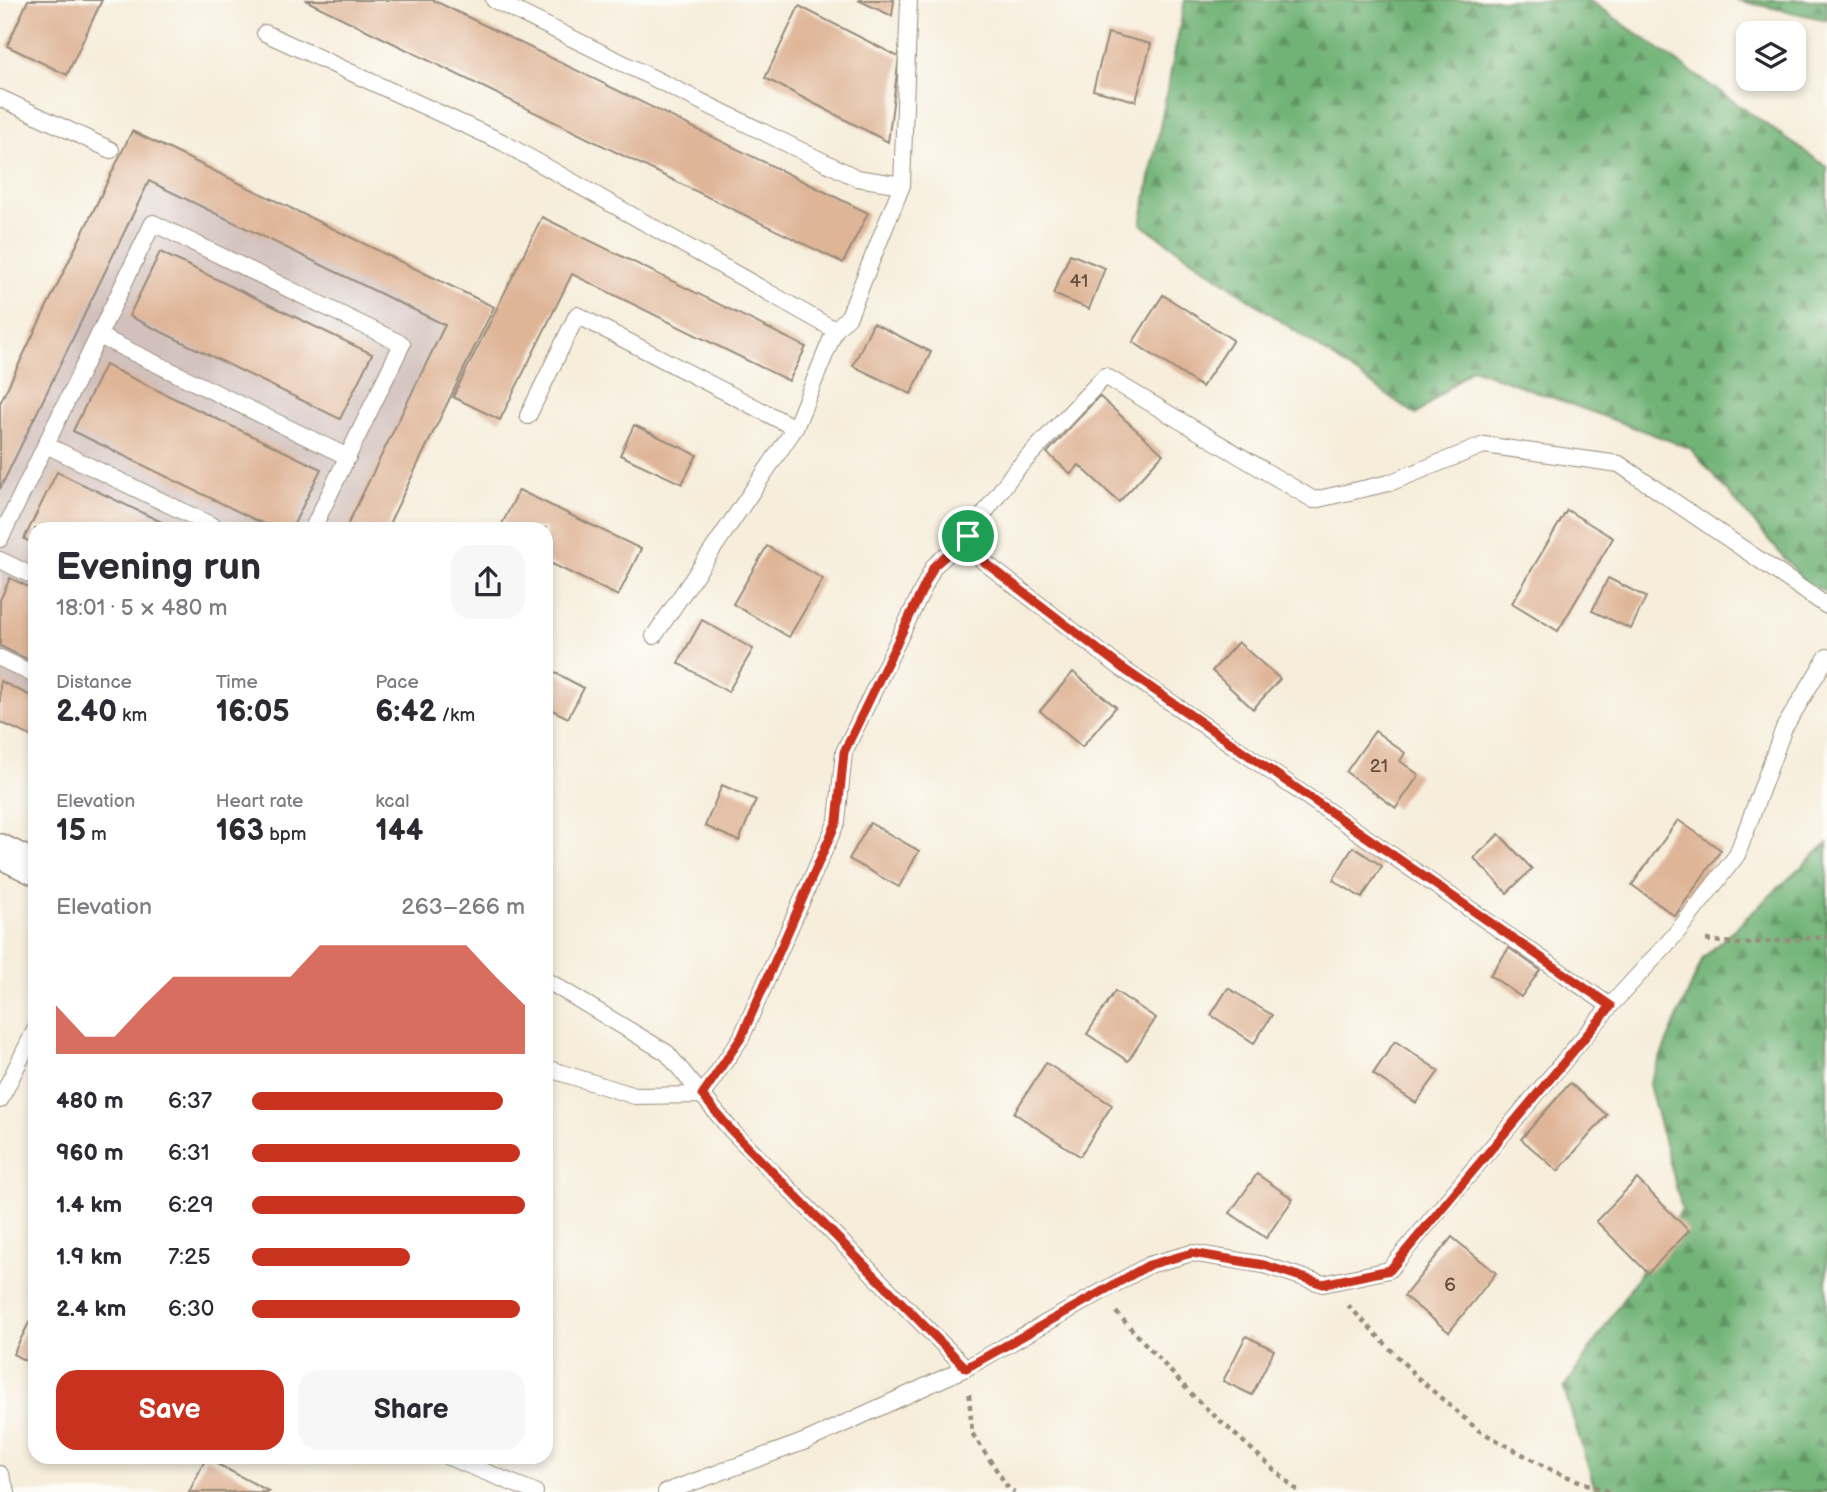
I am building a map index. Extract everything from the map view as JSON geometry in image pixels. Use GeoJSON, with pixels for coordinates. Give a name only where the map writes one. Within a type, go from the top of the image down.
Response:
{"type":"FeatureCollection","features":[{"type":"Feature","properties":{"kind":"street"},"geometry":{"type":"LineString","coordinates":[[0,852],[28,865]]}},
{"type":"Feature","properties":{"kind":"lane"},"geometry":{"type":"LineString","coordinates":[[494,0],[857,178],[902,185]]}},
{"type":"Feature","properties":{"kind":"lane"},"geometry":{"type":"LineString","coordinates":[[654,636],[795,428],[835,330],[849,316],[902,185],[909,0]]}},
{"type":"Feature","properties":{"kind":"lane"},"geometry":{"type":"LineString","coordinates":[[265,33],[502,142],[835,330]]}},
{"type":"Feature","properties":{"kind":"lane"},"geometry":{"type":"LineString","coordinates":[[0,98],[111,150]]}},
{"type":"Feature","properties":{"kind":"lane"},"geometry":{"type":"LineString","coordinates":[[0,539],[153,223],[402,344],[316,522]]}},
{"type":"Feature","properties":{"kind":"lane"},"geometry":{"type":"LineString","coordinates":[[528,416],[577,315],[795,428]]}},
{"type":"Feature","properties":{"kind":"lane"},"geometry":{"type":"LineString","coordinates":[[99,336],[348,457]]}},
{"type":"Feature","properties":{"kind":"lane"},"geometry":{"type":"LineString","coordinates":[[702,1095],[741,1038],[837,821],[844,752],[934,566],[968,536],[1014,472],[1105,376],[1314,500],[1389,483],[1484,445],[1619,464],[1827,606]]}},
{"type":"Feature","properties":{"kind":"lane"},"geometry":{"type":"LineString","coordinates":[[46,445],[205,522]]}},
{"type":"Feature","properties":{"kind":"lane"},"geometry":{"type":"LineString","coordinates":[[968,536],[983,561],[1121,667],[1611,1006]]}},
{"type":"Feature","properties":{"kind":"lane"},"geometry":{"type":"LineString","coordinates":[[0,560],[28,574]]}},
{"type":"Feature","properties":{"kind":"lane"},"geometry":{"type":"LineString","coordinates":[[666,1492],[806,1441],[966,1368],[1149,1265],[1192,1253],[1264,1265],[1323,1284],[1390,1270],[1611,1006],[1674,936],[1737,855],[1784,728],[1827,657]]}},
{"type":"Feature","properties":{"kind":"lane"},"geometry":{"type":"LineString","coordinates":[[0,658],[28,672]]}},
{"type":"Feature","properties":{"kind":"lane"},"geometry":{"type":"LineString","coordinates":[[553,984],[667,1053],[730,1129],[966,1368]]}},
{"type":"Feature","properties":{"kind":"lane"},"geometry":{"type":"LineString","coordinates":[[0,1100],[28,1044]]}},
{"type":"Feature","properties":{"kind":"lane"},"geometry":{"type":"LineString","coordinates":[[553,1070],[635,1096],[702,1095]]}},
{"type":"Feature","properties":{"kind":"lane"},"geometry":{"type":"LineString","coordinates":[[466,1464],[535,1492]]}},
{"type":"Feature","properties":{"kind":"lane"},"geometry":{"type":"LineString","coordinates":[[0,1474],[7,1492]]}},
{"type":"Feature","properties":{"kind":"path"},"geometry":{"type":"LineString","coordinates":[[1674,936],[1740,944],[1827,937]]}},
{"type":"Feature","properties":{"kind":"path"},"geometry":{"type":"LineString","coordinates":[[1323,1284],[1362,1316],[1418,1378],[1478,1430],[1555,1472],[1609,1492]]}},
{"type":"Feature","properties":{"kind":"path"},"geometry":{"type":"LineString","coordinates":[[1098,1293],[1196,1399],[1298,1492]]}},
{"type":"Feature","properties":{"kind":"path"},"geometry":{"type":"LineString","coordinates":[[966,1368],[972,1433],[1009,1489],[1014,1492]]}},
{"type":"Feature","properties":{"kind":"shaded area"},"geometry":{"type":"Polygon","coordinates":[[[132,131],[494,307],[390,522],[28,522],[28,735],[0,722],[0,403],[132,131]]]}},
{"type":"Feature","properties":{"kind":"green space"},"geometry":{"type":"Polygon","coordinates":[[[1185,0],[1589,0],[1827,167],[1827,592],[1806,583],[1690,448],[1472,368],[1416,415],[1141,224],[1185,0]]]}},
{"type":"Feature","properties":{"kind":"green space"},"geometry":{"type":"Polygon","coordinates":[[[1736,0],[1827,0],[1827,20],[1736,0]]]}},
{"type":"Feature","properties":{"kind":"green space"},"geometry":{"type":"Polygon","coordinates":[[[1827,843],[1827,1492],[1596,1492],[1564,1389],[1682,1209],[1649,1084],[1703,958],[1827,843]]]}},
{"type":"Feature","properties":{"kind":"building"},"geometry":{"type":"Polygon","coordinates":[[[28,0],[102,0],[67,75],[7,46],[28,0]]]}},
{"type":"Feature","properties":{"kind":"building"},"geometry":{"type":"Polygon","coordinates":[[[305,0],[433,0],[868,213],[843,263],[305,0]]]}},
{"type":"Feature","properties":{"kind":"building"},"geometry":{"type":"Polygon","coordinates":[[[858,0],[894,0],[892,16],[858,0]]]}},
{"type":"Feature","properties":{"kind":"building"},"geometry":{"type":"Polygon","coordinates":[[[799,6],[899,57],[888,142],[765,78],[799,6]]]}},
{"type":"Feature","properties":{"kind":"building"},"geometry":{"type":"Polygon","coordinates":[[[1108,33],[1151,44],[1136,101],[1093,90],[1108,33]]]}},
{"type":"Feature","properties":{"kind":"building"},"geometry":{"type":"Polygon","coordinates":[[[132,131],[494,307],[390,522],[349,522],[445,325],[149,181],[0,489],[0,403],[132,131]]]}},
{"type":"Feature","properties":{"kind":"building"},"geometry":{"type":"Polygon","coordinates":[[[542,217],[806,347],[789,381],[572,274],[500,420],[453,397],[542,217]]]}},
{"type":"Feature","properties":{"kind":"building"},"geometry":{"type":"Polygon","coordinates":[[[160,252],[372,354],[340,419],[129,316],[160,252]]]}},
{"type":"Feature","properties":{"kind":"building"},"geometry":{"type":"Polygon","coordinates":[[[1070,254],[1105,268],[1089,309],[1053,294],[1070,254]]]}},
{"type":"Feature","properties":{"kind":"building"},"geometry":{"type":"Polygon","coordinates":[[[1163,295],[1233,340],[1202,387],[1133,342],[1163,295]]]}},
{"type":"Feature","properties":{"kind":"building"},"geometry":{"type":"Polygon","coordinates":[[[873,323],[931,352],[911,394],[853,366],[873,323]]]}},
{"type":"Feature","properties":{"kind":"building"},"geometry":{"type":"Polygon","coordinates":[[[105,365],[321,469],[295,522],[260,522],[73,431],[105,365]]]}},
{"type":"Feature","properties":{"kind":"building"},"geometry":{"type":"Polygon","coordinates":[[[1099,396],[1163,454],[1119,502],[1079,465],[1071,474],[1047,453],[1099,396]]]}},
{"type":"Feature","properties":{"kind":"building"},"geometry":{"type":"Polygon","coordinates":[[[634,425],[697,455],[682,484],[620,455],[634,425]]]}},
{"type":"Feature","properties":{"kind":"building"},"geometry":{"type":"Polygon","coordinates":[[[57,472],[161,522],[32,522],[57,472]]]}},
{"type":"Feature","properties":{"kind":"building"},"geometry":{"type":"Polygon","coordinates":[[[519,490],[641,549],[618,596],[553,564],[553,522],[503,522],[519,490]]]}},
{"type":"Feature","properties":{"kind":"building"},"geometry":{"type":"Polygon","coordinates":[[[1567,510],[1613,538],[1558,631],[1512,603],[1567,510]]]}},
{"type":"Feature","properties":{"kind":"building"},"geometry":{"type":"Polygon","coordinates":[[[767,546],[823,579],[789,637],[733,604],[767,546]]]}},
{"type":"Feature","properties":{"kind":"building"},"geometry":{"type":"Polygon","coordinates":[[[10,578],[28,587],[28,660],[0,646],[0,600],[10,578]]]}},
{"type":"Feature","properties":{"kind":"building"},"geometry":{"type":"Polygon","coordinates":[[[1608,578],[1646,597],[1631,629],[1592,611],[1608,578]]]}},
{"type":"Feature","properties":{"kind":"building"},"geometry":{"type":"Polygon","coordinates":[[[702,620],[753,649],[728,692],[678,663],[702,620]]]}},
{"type":"Feature","properties":{"kind":"building"},"geometry":{"type":"Polygon","coordinates":[[[1238,642],[1280,679],[1253,709],[1212,671],[1238,642]]]}},
{"type":"Feature","properties":{"kind":"building"},"geometry":{"type":"Polygon","coordinates":[[[553,672],[584,688],[568,718],[553,710],[553,672]]]}},
{"type":"Feature","properties":{"kind":"building"},"geometry":{"type":"Polygon","coordinates":[[[1073,672],[1116,707],[1082,747],[1040,711],[1073,672]]]}},
{"type":"Feature","properties":{"kind":"building"},"geometry":{"type":"Polygon","coordinates":[[[0,681],[28,695],[28,735],[0,722],[0,681]]]}},
{"type":"Feature","properties":{"kind":"building"},"geometry":{"type":"Polygon","coordinates":[[[1375,731],[1405,753],[1400,761],[1419,775],[1396,808],[1346,772],[1375,731]]]}},
{"type":"Feature","properties":{"kind":"building"},"geometry":{"type":"Polygon","coordinates":[[[722,785],[756,800],[739,841],[705,826],[722,785]]]}},
{"type":"Feature","properties":{"kind":"building"},"geometry":{"type":"Polygon","coordinates":[[[1678,820],[1721,850],[1675,916],[1632,885],[1678,820]]]}},
{"type":"Feature","properties":{"kind":"building"},"geometry":{"type":"Polygon","coordinates":[[[870,823],[919,851],[899,887],[849,859],[870,823]]]}},
{"type":"Feature","properties":{"kind":"building"},"geometry":{"type":"Polygon","coordinates":[[[1499,834],[1532,869],[1507,893],[1474,858],[1499,834]]]}},
{"type":"Feature","properties":{"kind":"building"},"geometry":{"type":"Polygon","coordinates":[[[1353,847],[1382,866],[1362,898],[1333,880],[1353,847]]]}},
{"type":"Feature","properties":{"kind":"building"},"geometry":{"type":"Polygon","coordinates":[[[1509,948],[1540,970],[1521,997],[1490,975],[1509,948]]]}},
{"type":"Feature","properties":{"kind":"building"},"geometry":{"type":"Polygon","coordinates":[[[1228,988],[1272,1015],[1254,1043],[1211,1015],[1228,988]]]}},
{"type":"Feature","properties":{"kind":"building"},"geometry":{"type":"Polygon","coordinates":[[[1115,991],[1156,1018],[1128,1061],[1087,1034],[1115,991]]]}},
{"type":"Feature","properties":{"kind":"building"},"geometry":{"type":"Polygon","coordinates":[[[1395,1041],[1439,1071],[1416,1103],[1373,1074],[1395,1041]]]}},
{"type":"Feature","properties":{"kind":"building"},"geometry":{"type":"Polygon","coordinates":[[[1046,1063],[1112,1105],[1080,1156],[1014,1113],[1046,1063]]]}},
{"type":"Feature","properties":{"kind":"building"},"geometry":{"type":"Polygon","coordinates":[[[1570,1083],[1607,1115],[1558,1171],[1521,1139],[1570,1083]]]}},
{"type":"Feature","properties":{"kind":"building"},"geometry":{"type":"Polygon","coordinates":[[[1257,1174],[1293,1199],[1266,1238],[1230,1213],[1257,1174]]]}},
{"type":"Feature","properties":{"kind":"building"},"geometry":{"type":"Polygon","coordinates":[[[1637,1179],[1689,1231],[1648,1273],[1596,1221],[1637,1179]]]}},
{"type":"Feature","properties":{"kind":"building"},"geometry":{"type":"Polygon","coordinates":[[[1452,1237],[1496,1273],[1449,1332],[1404,1296],[1452,1237]]]}},
{"type":"Feature","properties":{"kind":"building"},"geometry":{"type":"Polygon","coordinates":[[[28,1325],[28,1362],[13,1354],[28,1325]]]}},
{"type":"Feature","properties":{"kind":"building"},"geometry":{"type":"Polygon","coordinates":[[[1246,1336],[1274,1350],[1252,1395],[1223,1381],[1246,1336]]]}},
{"type":"Feature","properties":{"kind":"building"},"geometry":{"type":"Polygon","coordinates":[[[203,1464],[217,1464],[270,1492],[189,1492],[203,1464]]]}},
{"type":"Feature","properties":{"kind":"route"},"geometry":{"type":"LineString","coordinates":[[968,536],[983,561],[1121,667],[1611,1006],[1390,1270],[1323,1284],[1264,1265],[1192,1253],[1149,1265],[966,1368],[730,1129],[702,1095],[741,1038],[837,821],[844,752],[934,566],[968,536]]}}]}
